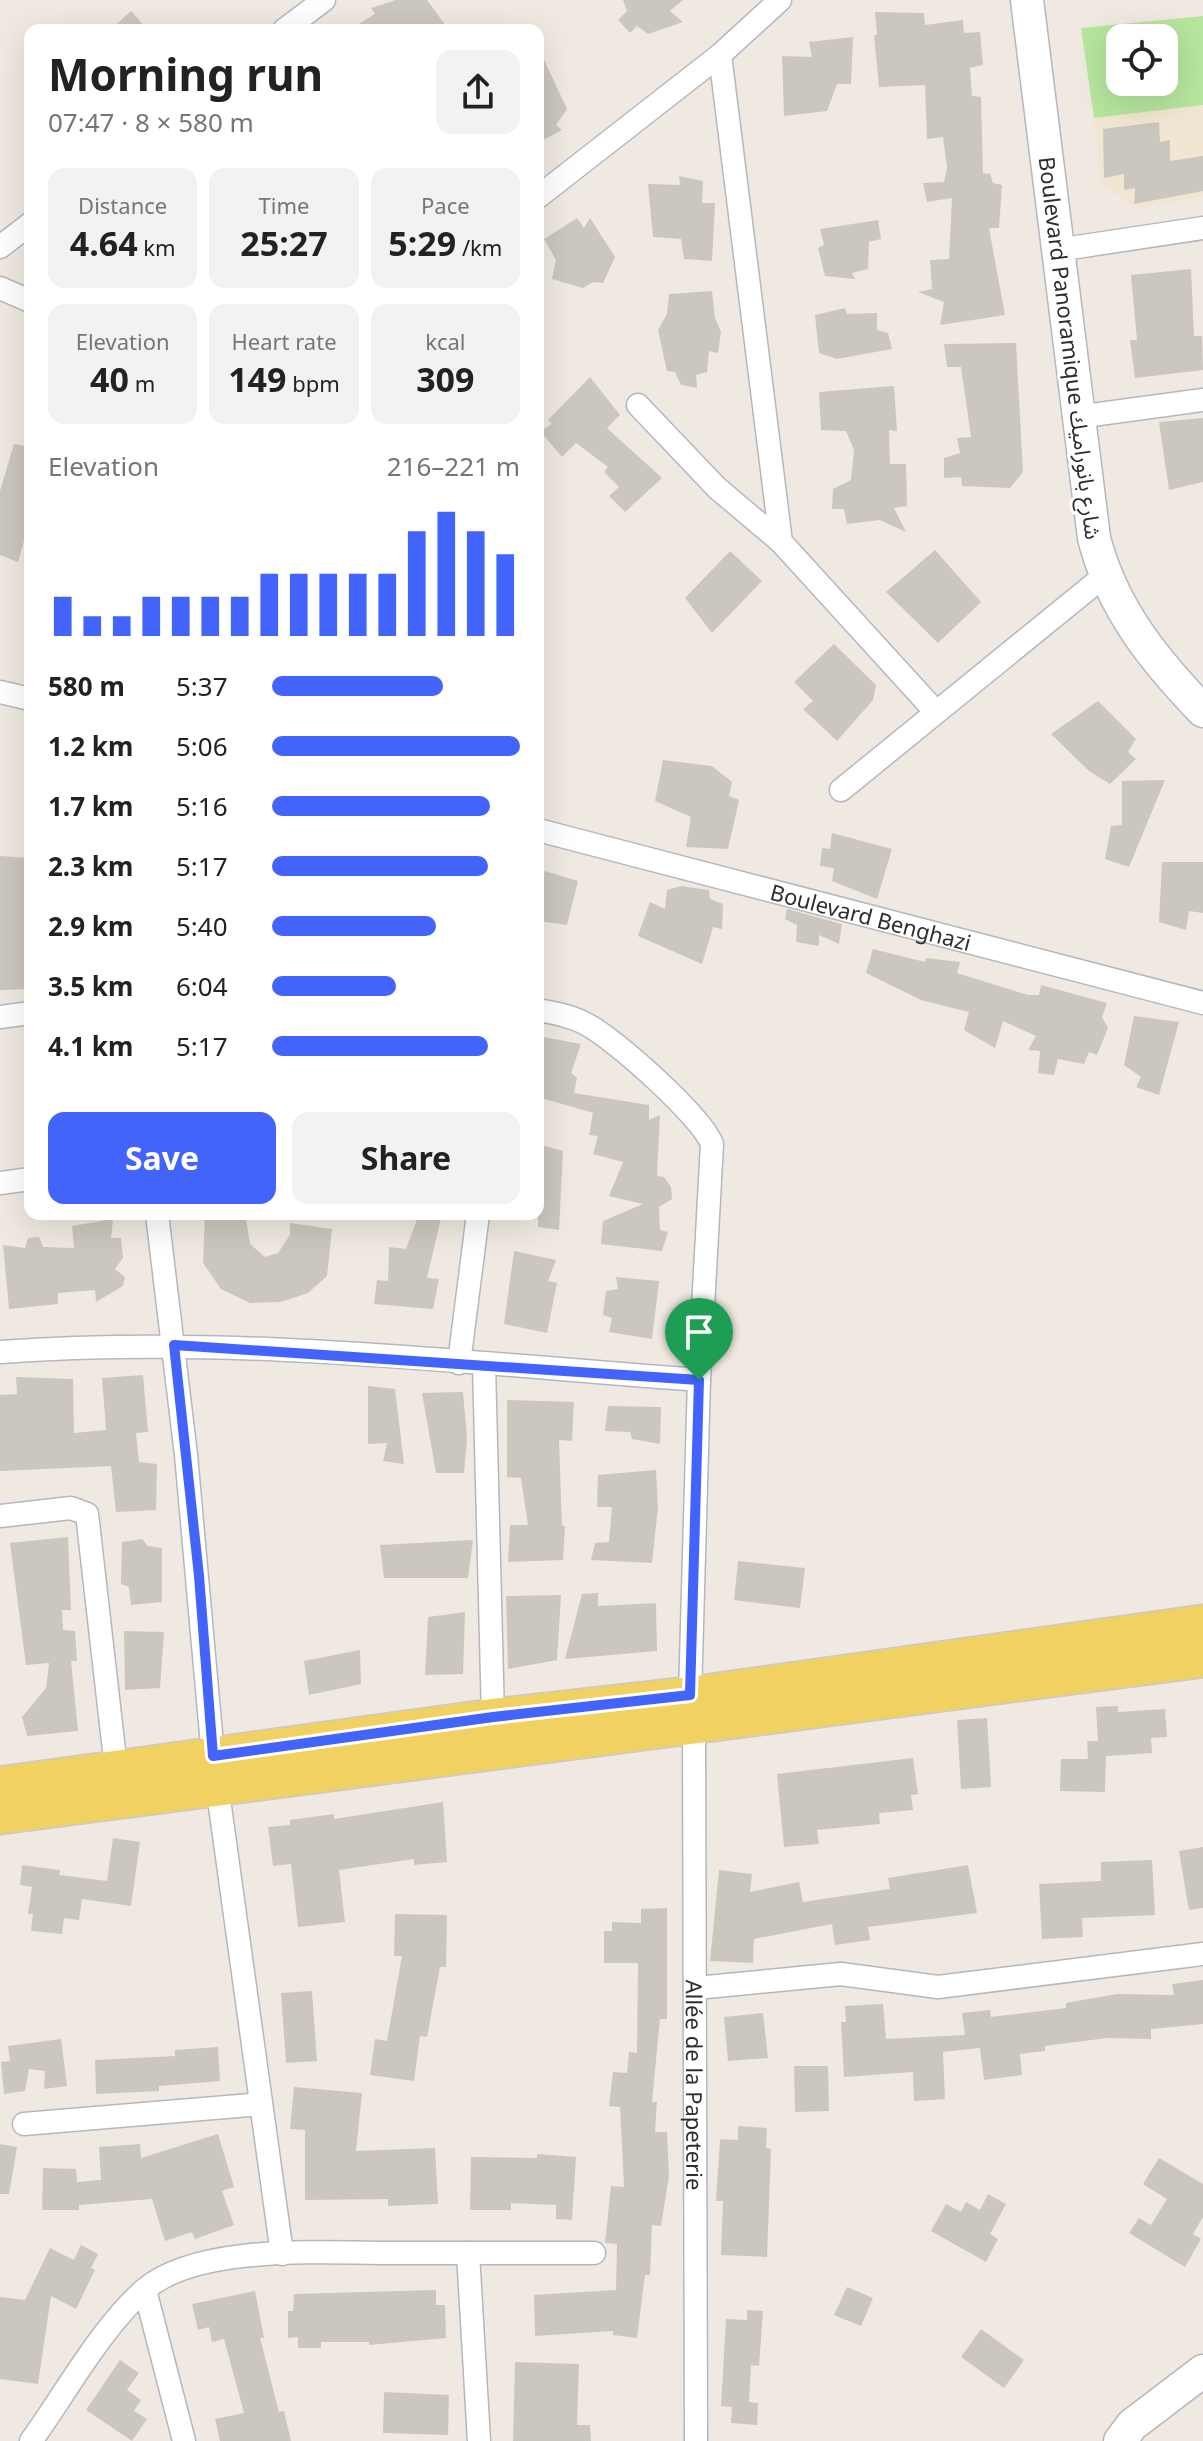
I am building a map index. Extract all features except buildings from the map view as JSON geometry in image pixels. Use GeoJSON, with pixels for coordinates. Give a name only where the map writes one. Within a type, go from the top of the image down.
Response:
{"type":"FeatureCollection","features":[{"type":"Feature","properties":{"kind":"main road","name":"Boulevard Panoramique شارع بانوراميك"},"geometry":{"type":"LineString","coordinates":[[1027,0],[1089,509],[1104,576],[1135,634],[1203,711]]}},
{"type":"Feature","properties":{"kind":"main road"},"geometry":{"type":"LineString","coordinates":[[0,1816],[493,1717],[692,1711],[1203,1623]]}},
{"type":"Feature","properties":{"kind":"main road"},"geometry":{"type":"LineString","coordinates":[[0,1785],[116,1768],[216,1772],[692,1711],[1203,1659]]}},
{"type":"Feature","properties":{"kind":"main road"},"geometry":{"type":"LineString","coordinates":[[1120,2441],[1132,2425],[1203,2371]]}},
{"type":"Feature","properties":{"kind":"street"},"geometry":{"type":"LineString","coordinates":[[292,24],[324,0]]}},
{"type":"Feature","properties":{"kind":"street"},"geometry":{"type":"LineString","coordinates":[[544,192],[720,55],[780,0]]}},
{"type":"Feature","properties":{"kind":"street"},"geometry":{"type":"LineString","coordinates":[[720,55],[781,542]]}},
{"type":"Feature","properties":{"kind":"street"},"geometry":{"type":"LineString","coordinates":[[1057,250],[1203,228]]}},
{"type":"Feature","properties":{"kind":"street"},"geometry":{"type":"LineString","coordinates":[[0,247],[24,229]]}},
{"type":"Feature","properties":{"kind":"street"},"geometry":{"type":"LineString","coordinates":[[0,288],[24,298]]}},
{"type":"Feature","properties":{"kind":"street"},"geometry":{"type":"LineString","coordinates":[[1077,417],[1203,400]]}},
{"type":"Feature","properties":{"kind":"street"},"geometry":{"type":"LineString","coordinates":[[638,405],[717,488],[781,542],[935,711]]}},
{"type":"Feature","properties":{"kind":"street"},"geometry":{"type":"LineString","coordinates":[[841,790],[1104,576]]}},
{"type":"Feature","properties":{"kind":"street"},"geometry":{"type":"LineString","coordinates":[[0,692],[24,698]]}},
{"type":"Feature","properties":{"kind":"street","name":"Boulevard Benghazi"},"geometry":{"type":"LineString","coordinates":[[544,832],[1203,1003]]}},
{"type":"Feature","properties":{"kind":"street","name":"Allée de la Papeterie"},"geometry":{"type":"LineString","coordinates":[[544,1011],[572,1018],[599,1033],[697,1119],[707,1132],[712,1161],[699,1380],[692,1711],[696,1988],[696,2441]]}},
{"type":"Feature","properties":{"kind":"street"},"geometry":{"type":"LineString","coordinates":[[0,1017],[24,1014]]}},
{"type":"Feature","properties":{"kind":"street"},"geometry":{"type":"LineString","coordinates":[[0,1176],[24,1178]]}},
{"type":"Feature","properties":{"kind":"street"},"geometry":{"type":"LineString","coordinates":[[158,1220],[199,1576],[216,1772],[282,2254]]}},
{"type":"Feature","properties":{"kind":"street"},"geometry":{"type":"LineString","coordinates":[[459,1363],[477,1220]]}},
{"type":"Feature","properties":{"kind":"street"},"geometry":{"type":"LineString","coordinates":[[0,1352],[95,1345],[174,1345],[699,1380]]}},
{"type":"Feature","properties":{"kind":"street"},"geometry":{"type":"LineString","coordinates":[[484,1365],[493,1717]]}},
{"type":"Feature","properties":{"kind":"street"},"geometry":{"type":"LineString","coordinates":[[0,1516],[71,1508],[87,1514],[116,1768]]}},
{"type":"Feature","properties":{"kind":"street"},"geometry":{"type":"LineString","coordinates":[[696,1988],[841,1974],[938,1987],[1203,1954]]}},
{"type":"Feature","properties":{"kind":"street"},"geometry":{"type":"LineString","coordinates":[[24,2124],[261,2104]]}},
{"type":"Feature","properties":{"kind":"street"},"geometry":{"type":"LineString","coordinates":[[468,2253],[479,2441]]}},
{"type":"Feature","properties":{"kind":"street"},"geometry":{"type":"LineString","coordinates":[[31,2441],[105,2336],[145,2290],[173,2273],[225,2258],[282,2254],[594,2253]]}},
{"type":"Feature","properties":{"kind":"street"},"geometry":{"type":"LineString","coordinates":[[145,2290],[184,2441]]}},
{"type":"Feature","properties":{"kind":"shaded area"},"geometry":{"type":"Polygon","coordinates":[[[1203,105],[1203,198],[1135,208],[1100,182],[1094,118],[1203,105]]]}},
{"type":"Feature","properties":{"kind":"green space"},"geometry":{"type":"Polygon","coordinates":[[[1203,16],[1203,105],[1094,118],[1081,28],[1106,26],[1106,96],[1178,96],[1178,24],[1122,24],[1203,16]]]}},
{"type":"Feature","properties":{"kind":"route"},"geometry":{"type":"LineString","coordinates":[[174,1345],[699,1380],[690,1695],[493,1717],[213,1756],[199,1576],[174,1345]]}}]}
